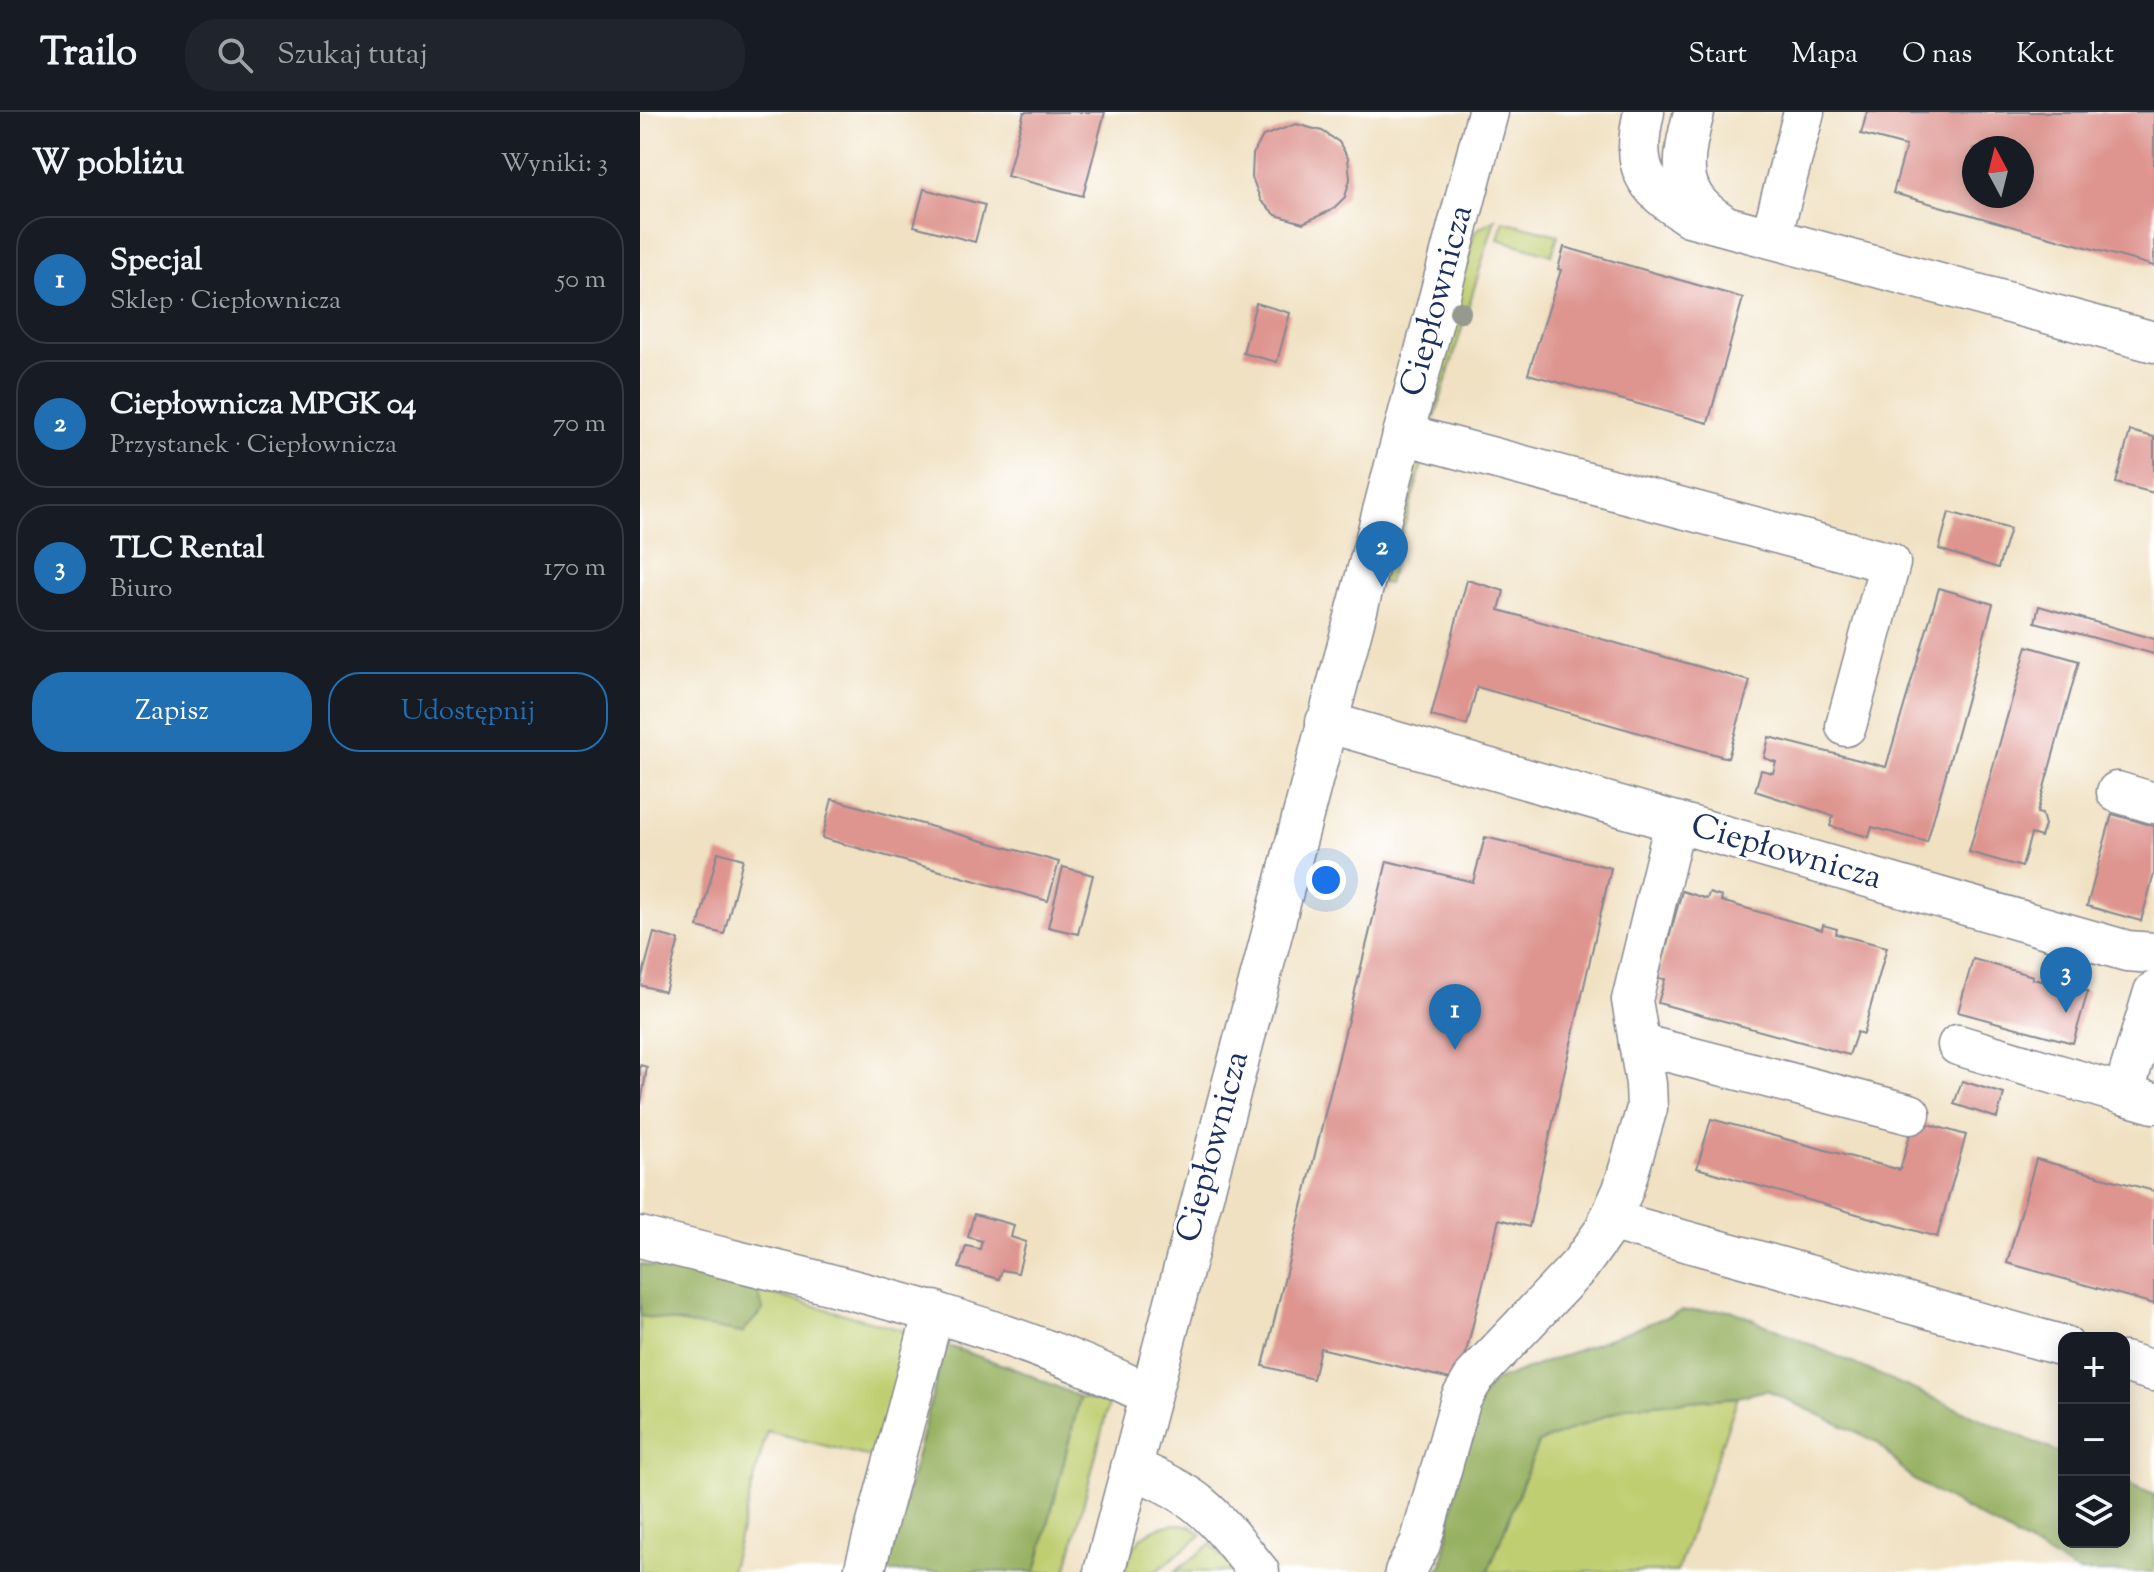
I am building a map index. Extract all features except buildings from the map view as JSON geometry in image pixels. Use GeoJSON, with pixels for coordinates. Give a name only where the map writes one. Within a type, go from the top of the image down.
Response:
{"type":"FeatureCollection","features":[{"type":"Feature","properties":{"kind":"street"},"geometry":{"type":"LineString","coordinates":[[1644,112],[1638,138],[1639,161],[1646,181],[1663,199],[1689,216],[2154,342]]}},
{"type":"Feature","properties":{"kind":"street"},"geometry":{"type":"LineString","coordinates":[[1694,112],[1682,168],[1690,190],[1704,211],[1729,227]]}},
{"type":"Feature","properties":{"kind":"street"},"geometry":{"type":"LineString","coordinates":[[1771,238],[1804,112]]}},
{"type":"Feature","properties":{"kind":"street","name":"Ciepłownicza"},"geometry":{"type":"LineString","coordinates":[[1104,1572],[1326,722],[1490,115]]}},
{"type":"Feature","properties":{"kind":"street"},"geometry":{"type":"LineString","coordinates":[[1403,434],[1890,563],[1846,726]]}},
{"type":"Feature","properties":{"kind":"street","name":"Ciepłownicza"},"geometry":{"type":"LineString","coordinates":[[1326,722],[2127,951],[2154,953]]}},
{"type":"Feature","properties":{"kind":"street"},"geometry":{"type":"LineString","coordinates":[[1405,1572],[1420,1544],[1461,1399],[1475,1376],[1580,1265],[1609,1220],[1623,1190],[1647,1108],[1632,1000],[1675,822]]}},
{"type":"Feature","properties":{"kind":"street"},"geometry":{"type":"LineString","coordinates":[[1958,1045],[2139,1098],[2154,992]]}},
{"type":"Feature","properties":{"kind":"street"},"geometry":{"type":"LineString","coordinates":[[1639,1044],[1910,1114]]}},
{"type":"Feature","properties":{"kind":"street"},"geometry":{"type":"LineString","coordinates":[[1609,1220],[2058,1344]]}},
{"type":"Feature","properties":{"kind":"street"},"geometry":{"type":"LineString","coordinates":[[640,1237],[934,1311],[1031,1344],[1150,1395]]}},
{"type":"Feature","properties":{"kind":"street"},"geometry":{"type":"LineString","coordinates":[[864,1572],[934,1311]]}},
{"type":"Feature","properties":{"kind":"street"},"geometry":{"type":"LineString","coordinates":[[2130,1364],[2154,1371]]}},
{"type":"Feature","properties":{"kind":"street"},"geometry":{"type":"LineString","coordinates":[[1131,1468],[1171,1484],[1201,1503],[1259,1572]]}},
{"type":"Feature","properties":{"kind":"green space"},"geometry":{"type":"Polygon","coordinates":[[[1495,219],[1435,417],[1428,399],[1475,231],[1495,219]]]}},
{"type":"Feature","properties":{"kind":"green space"},"geometry":{"type":"Polygon","coordinates":[[[1503,221],[1558,235],[1552,255],[1498,239],[1503,221]]]}},
{"type":"Feature","properties":{"kind":"green space"},"geometry":{"type":"Polygon","coordinates":[[[1424,457],[1388,584],[1380,582],[1413,466],[1424,457]]]}},
{"type":"Feature","properties":{"kind":"green space"},"geometry":{"type":"Polygon","coordinates":[[[640,1264],[758,1290],[763,1310],[742,1333],[640,1316],[640,1264]]]}},
{"type":"Feature","properties":{"kind":"green space"},"geometry":{"type":"Polygon","coordinates":[[[758,1290],[905,1331],[906,1361],[878,1459],[767,1431],[730,1572],[640,1572],[640,1316],[742,1332],[762,1310],[758,1290]]]}},
{"type":"Feature","properties":{"kind":"green space"},"geometry":{"type":"Polygon","coordinates":[[[1731,1310],[2058,1452],[2058,1548],[2130,1548],[2130,1485],[2154,1495],[2154,1572],[2078,1572],[1912,1479],[1877,1442],[1767,1390],[1738,1397],[1629,1406],[1538,1443],[1488,1572],[1433,1572],[1442,1565],[1471,1412],[1493,1382],[1682,1311],[1731,1310]]]}},
{"type":"Feature","properties":{"kind":"green space"},"geometry":{"type":"Polygon","coordinates":[[[945,1345],[1018,1370],[1080,1397],[1036,1572],[887,1572],[945,1345]]]}},
{"type":"Feature","properties":{"kind":"green space"},"geometry":{"type":"Polygon","coordinates":[[[1080,1397],[1109,1403],[1066,1572],[1036,1572],[1080,1397]]]}},
{"type":"Feature","properties":{"kind":"green space"},"geometry":{"type":"Polygon","coordinates":[[[1738,1397],[1677,1572],[1488,1572],[1538,1443],[1629,1406],[1738,1397]]]}},
{"type":"Feature","properties":{"kind":"green space"},"geometry":{"type":"Polygon","coordinates":[[[1163,1526],[1191,1526],[1202,1535],[1155,1572],[1124,1572],[1140,1539],[1163,1526]]]}},
{"type":"Feature","properties":{"kind":"green space"},"geometry":{"type":"Polygon","coordinates":[[[1211,1544],[1236,1572],[1175,1572],[1211,1544]]]}},
{"type":"Feature","properties":{"kind":"place","name":"Ciepłownicza MPGK 04"},"geometry":{"type":"Point","coordinates":[1382,587]}},
{"type":"Feature","properties":{"kind":"place","name":"TLC Rental"},"geometry":{"type":"Point","coordinates":[2066,1013]}},
{"type":"Feature","properties":{"kind":"place","name":"Specjal"},"geometry":{"type":"Point","coordinates":[1455,1050]}}]}
